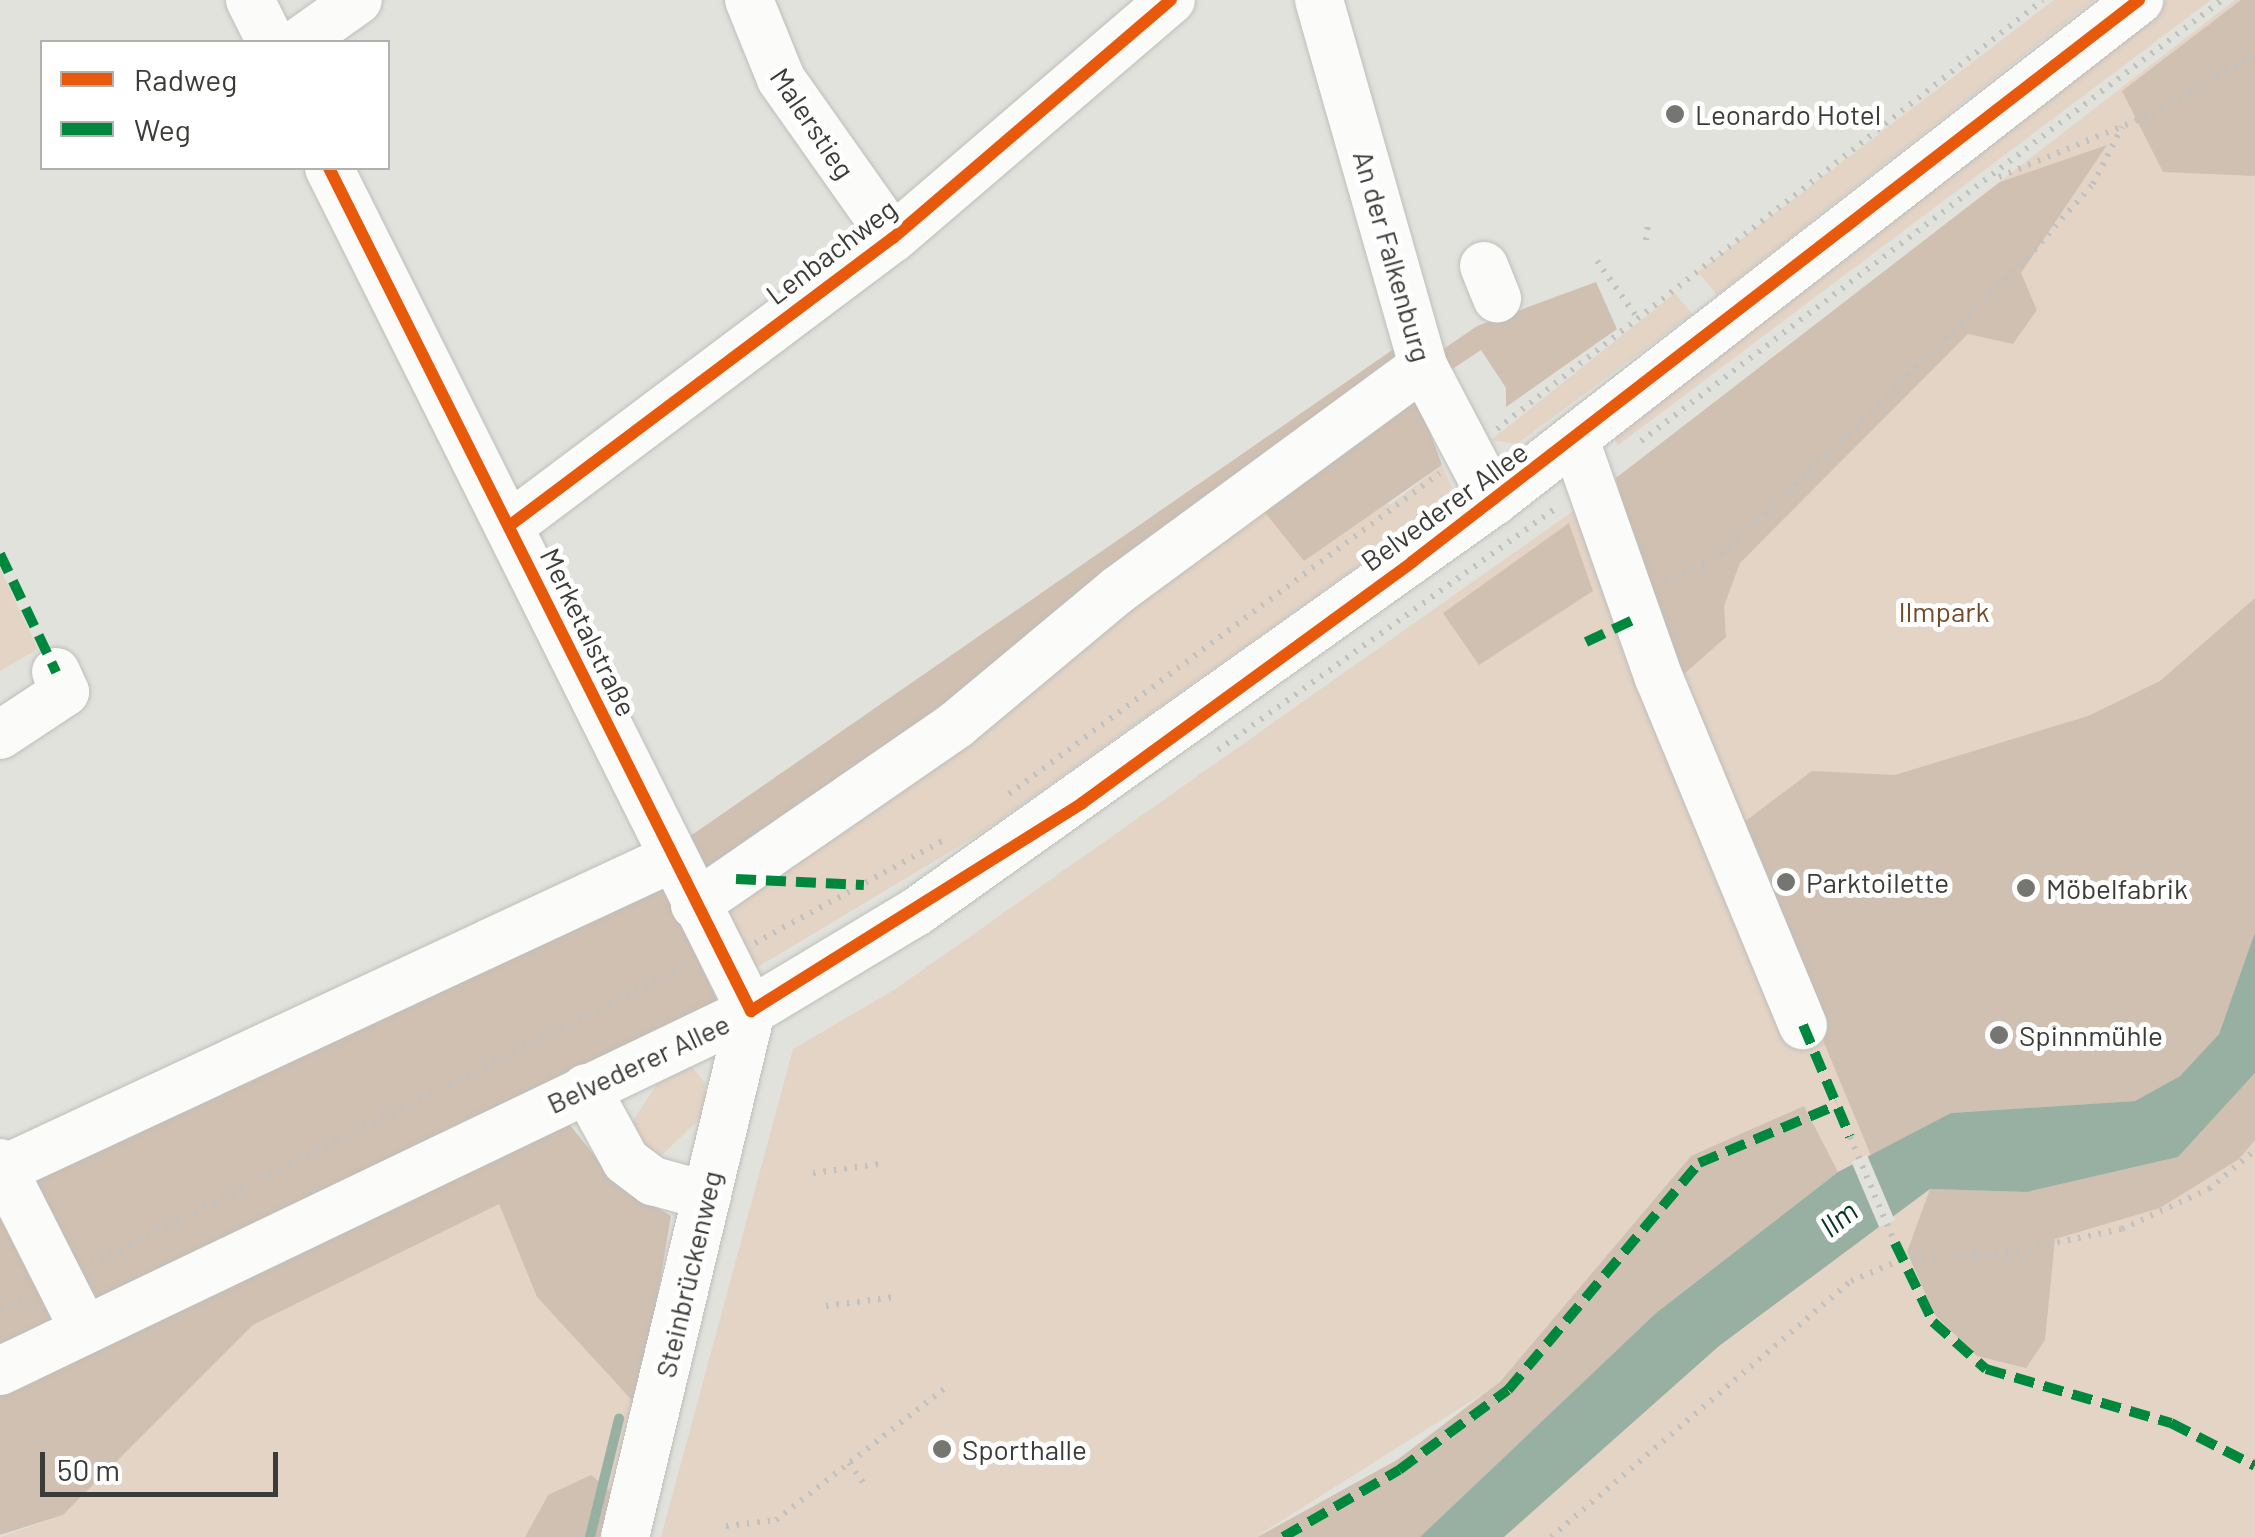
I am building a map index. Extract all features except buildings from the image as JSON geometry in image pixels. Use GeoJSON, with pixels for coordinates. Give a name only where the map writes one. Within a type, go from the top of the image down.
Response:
{"type":"FeatureCollection","features":[{"type":"Feature","properties":{"kind":"street"},"geometry":{"type":"LineString","coordinates":[[250,0],[269,40]]}},
{"type":"Feature","properties":{"kind":"street"},"geometry":{"type":"LineString","coordinates":[[302,40],[358,0]]}},
{"type":"Feature","properties":{"kind":"street","name":"Malerstieg"},"geometry":{"type":"LineString","coordinates":[[750,0],[781,79],[893,238]]}},
{"type":"Feature","properties":{"kind":"street","name":"Lenbachweg"},"geometry":{"type":"LineString","coordinates":[[508,526],[893,238],[1171,0]]}},
{"type":"Feature","properties":{"kind":"street","name":"An der Falkenburg"},"geometry":{"type":"LineString","coordinates":[[1318,0],[1423,366],[1494,502]]}},
{"type":"Feature","properties":{"kind":"street","name":"Belvederer Allee"},"geometry":{"type":"LineString","coordinates":[[0,1371],[82,1325],[751,1011],[1082,803],[1494,502],[1584,458],[2139,0]]}},
{"type":"Feature","properties":{"kind":"street","name":"Merketalstraße"},"geometry":{"type":"LineString","coordinates":[[330,170],[751,1011]]}},
{"type":"Feature","properties":{"kind":"street"},"geometry":{"type":"LineString","coordinates":[[695,904],[957,724],[1118,590],[1423,366]]}},
{"type":"Feature","properties":{"kind":"street"},"geometry":{"type":"LineString","coordinates":[[1584,458],[1630,594],[1803,1026]]}},
{"type":"Feature","properties":{"kind":"street"},"geometry":{"type":"LineString","coordinates":[[0,735],[65,692],[56,672]]}},
{"type":"Feature","properties":{"kind":"street"},"geometry":{"type":"LineString","coordinates":[[82,1325],[55,1282],[1,1168],[672,858]]}},
{"type":"Feature","properties":{"kind":"street","name":"Steinbrückenweg"},"geometry":{"type":"LineString","coordinates":[[626,1537],[751,1011]]}},
{"type":"Feature","properties":{"kind":"street"},"geometry":{"type":"LineString","coordinates":[[586,1088],[626,1160],[653,1180],[707,1196]]}},
{"type":"Feature","properties":{"kind":"path"},"geometry":{"type":"LineString","coordinates":[[993,806],[1468,450],[2042,0]]}},
{"type":"Feature","properties":{"kind":"path"},"geometry":{"type":"LineString","coordinates":[[1584,458],[1989,181],[2222,0]]}},
{"type":"Feature","properties":{"kind":"path"},"geometry":{"type":"LineString","coordinates":[[1989,181],[2122,128],[2255,55]]}},
{"type":"Feature","properties":{"kind":"path"},"geometry":{"type":"LineString","coordinates":[[1630,594],[1712,560],[1742,536],[2020,266],[2094,184],[2122,128]]}},
{"type":"Feature","properties":{"kind":"path"},"geometry":{"type":"LineString","coordinates":[[1646,240],[1648,224]]}},
{"type":"Feature","properties":{"kind":"path"},"geometry":{"type":"LineString","coordinates":[[1597,261],[1637,317]]}},
{"type":"Feature","properties":{"kind":"path"},"geometry":{"type":"LineString","coordinates":[[0,1310],[694,962],[723,958],[962,830]]}},
{"type":"Feature","properties":{"kind":"path"},"geometry":{"type":"LineString","coordinates":[[1850,1137],[1895,1243]]}},
{"type":"Feature","properties":{"kind":"path"},"geometry":{"type":"LineString","coordinates":[[1551,1537],[1851,1281],[1901,1260],[2006,1253],[2122,1229],[2209,1190],[2255,1150]]}},
{"type":"Feature","properties":{"kind":"path"},"geometry":{"type":"LineString","coordinates":[[812,1173],[880,1164]]}},
{"type":"Feature","properties":{"kind":"path"},"geometry":{"type":"LineString","coordinates":[[826,1306],[894,1297]]}},
{"type":"Feature","properties":{"kind":"path"},"geometry":{"type":"LineString","coordinates":[[726,1526],[776,1520],[946,1387]]}},
{"type":"Feature","properties":{"kind":"path"},"geometry":{"type":"LineString","coordinates":[[849,1463],[863,1482]]}},
{"type":"Feature","properties":{"kind":"green space"},"geometry":{"type":"Polygon","coordinates":[[[2054,0],[2094,0],[1717,295],[1698,272],[2054,0]]]}},
{"type":"Feature","properties":{"kind":"green space"},"geometry":{"type":"Polygon","coordinates":[[[2167,0],[2211,0],[1617,446],[1615,433],[2167,0]]]}},
{"type":"Feature","properties":{"kind":"green space","name":"Ilmpark"},"geometry":{"type":"Polygon","coordinates":[[[2235,0],[2255,0],[2255,1537],[661,1537],[793,1049],[897,988],[1576,509],[2235,0]],[[1484,1393],[1262,1534],[1397,1460],[1484,1393]]]}},
{"type":"Feature","properties":{"kind":"green space"},"geometry":{"type":"Polygon","coordinates":[[[1675,293],[1692,314],[1517,444],[1491,440],[1675,293]]]}},
{"type":"Feature","properties":{"kind":"green space"},"geometry":{"type":"Polygon","coordinates":[[[1442,465],[1456,497],[983,832],[751,971],[711,887],[1254,498],[1391,504],[1442,465]]]}},
{"type":"Feature","properties":{"kind":"green space"},"geometry":{"type":"Polygon","coordinates":[[[0,568],[38,649],[0,671],[0,568]]]}},
{"type":"Feature","properties":{"kind":"green space"},"geometry":{"type":"Polygon","coordinates":[[[689,1063],[705,1083],[705,1114],[660,1157],[631,1135],[632,1122],[661,1078],[689,1063]]]}},
{"type":"Feature","properties":{"kind":"green space"},"geometry":{"type":"Polygon","coordinates":[[[499,1203],[537,1297],[639,1408],[612,1493],[548,1495],[525,1537],[0,1537],[63,1515],[253,1325],[499,1203]]]}},
{"type":"Feature","properties":{"kind":"shaded area"},"geometry":{"type":"Polygon","coordinates":[[[2241,0],[2255,0],[2255,176],[2163,172],[2122,91],[2241,0]]]}},
{"type":"Feature","properties":{"kind":"shaded area"},"geometry":{"type":"Polygon","coordinates":[[[2107,145],[2021,273],[2037,310],[2013,344],[1968,334],[1740,563],[1724,606],[1726,637],[1684,674],[1656,635],[1616,478],[2000,182],[2107,145]]]}},
{"type":"Feature","properties":{"kind":"shaded area"},"geometry":{"type":"Polygon","coordinates":[[[1596,282],[1617,329],[1506,407],[1506,388],[1481,350],[1448,372],[1435,355],[1477,326],[1596,282]]]}},
{"type":"Feature","properties":{"kind":"shaded area"},"geometry":{"type":"Polygon","coordinates":[[[1398,346],[1442,465],[1304,561],[1254,499],[711,887],[686,839],[1398,346]]]}},
{"type":"Feature","properties":{"kind":"shaded area"},"geometry":{"type":"Polygon","coordinates":[[[1569,523],[1593,591],[1479,665],[1443,613],[1569,523]]]}},
{"type":"Feature","properties":{"kind":"shaded area"},"geometry":{"type":"Polygon","coordinates":[[[2255,598],[2255,932],[2219,1034],[2180,1076],[2135,1101],[1952,1113],[1872,1158],[1735,829],[1812,771],[1895,775],[2088,716],[2160,681],[2255,598]]]}},
{"type":"Feature","properties":{"kind":"shaded area"},"geometry":{"type":"Polygon","coordinates":[[[660,877],[717,1000],[0,1357],[0,1193],[660,877]]]}},
{"type":"Feature","properties":{"kind":"shaded area"},"geometry":{"type":"Polygon","coordinates":[[[2255,1073],[2255,1140],[2239,1159],[2160,1208],[2055,1239],[2045,1340],[2026,1368],[1977,1356],[1935,1315],[1907,1252],[1930,1189],[2027,1192],[2178,1157],[2255,1073]]]}},
{"type":"Feature","properties":{"kind":"shaded area"},"geometry":{"type":"Polygon","coordinates":[[[1804,1106],[1838,1172],[1656,1313],[1420,1537],[1258,1537],[1397,1460],[1500,1382],[1691,1156],[1804,1106]]]}},
{"type":"Feature","properties":{"kind":"shaded area"},"geometry":{"type":"Polygon","coordinates":[[[569,1124],[617,1183],[671,1216],[639,1408],[537,1297],[499,1204],[253,1325],[63,1515],[0,1535],[0,1371],[569,1124]]]}},
{"type":"Feature","properties":{"kind":"shaded area"},"geometry":{"type":"Polygon","coordinates":[[[591,1475],[612,1493],[602,1537],[525,1537],[548,1495],[591,1475]]]}},
{"type":"Feature","properties":{"kind":"water","name":"Ilm"},"geometry":{"type":"Polygon","coordinates":[[[2255,932],[2255,1073],[2178,1157],[2027,1192],[1930,1189],[1719,1346],[1504,1537],[1420,1537],[1656,1313],[1838,1172],[1951,1113],[2135,1101],[2180,1076],[2219,1034],[2255,932]]]}},
{"type":"Feature","properties":{"kind":"pier"},"geometry":{"type":"Polygon","coordinates":[[[1867,1155],[1895,1220],[1879,1227],[1851,1162],[1867,1155]]]}},
{"type":"Feature","properties":{"kind":"waterway"},"geometry":{"type":"LineString","coordinates":[[590,1537],[619,1419]]}},
{"type":"Feature","properties":{"kind":"marked path"},"geometry":{"type":"LineString","coordinates":[[0,554],[56,672]]}},
{"type":"Feature","properties":{"kind":"marked path"},"geometry":{"type":"LineString","coordinates":[[1586,642],[1637,618]]}},
{"type":"Feature","properties":{"kind":"marked path"},"geometry":{"type":"LineString","coordinates":[[736,879],[864,885]]}},
{"type":"Feature","properties":{"kind":"marked path"},"geometry":{"type":"LineString","coordinates":[[1803,1025],[1850,1137]]}},
{"type":"Feature","properties":{"kind":"marked path"},"geometry":{"type":"LineString","coordinates":[[1283,1537],[1399,1470],[1508,1390],[1699,1163],[1837,1105]]}},
{"type":"Feature","properties":{"kind":"marked path"},"geometry":{"type":"LineString","coordinates":[[1895,1243],[1933,1322],[1986,1369],[2171,1423],[2255,1466]]}},
{"type":"Feature","properties":{"kind":"cycle path"},"geometry":{"type":"LineString","coordinates":[[509,526],[893,238],[1171,0]]}},
{"type":"Feature","properties":{"kind":"cycle path"},"geometry":{"type":"LineString","coordinates":[[330,170],[751,1011],[1082,803],[1412,562],[2139,0]]}},
{"type":"Feature","properties":{"kind":"place","name":"Leonardo Hotel"},"geometry":{"type":"Point","coordinates":[1675,114]}},
{"type":"Feature","properties":{"kind":"place","name":"Parktoilette"},"geometry":{"type":"Point","coordinates":[1786,882]}},
{"type":"Feature","properties":{"kind":"place","name":"Möbelfabrik"},"geometry":{"type":"Point","coordinates":[2026,888]}},
{"type":"Feature","properties":{"kind":"place","name":"Spinnmühle"},"geometry":{"type":"Point","coordinates":[1999,1035]}},
{"type":"Feature","properties":{"kind":"place","name":"Sporthalle"},"geometry":{"type":"Point","coordinates":[942,1449]}}]}
